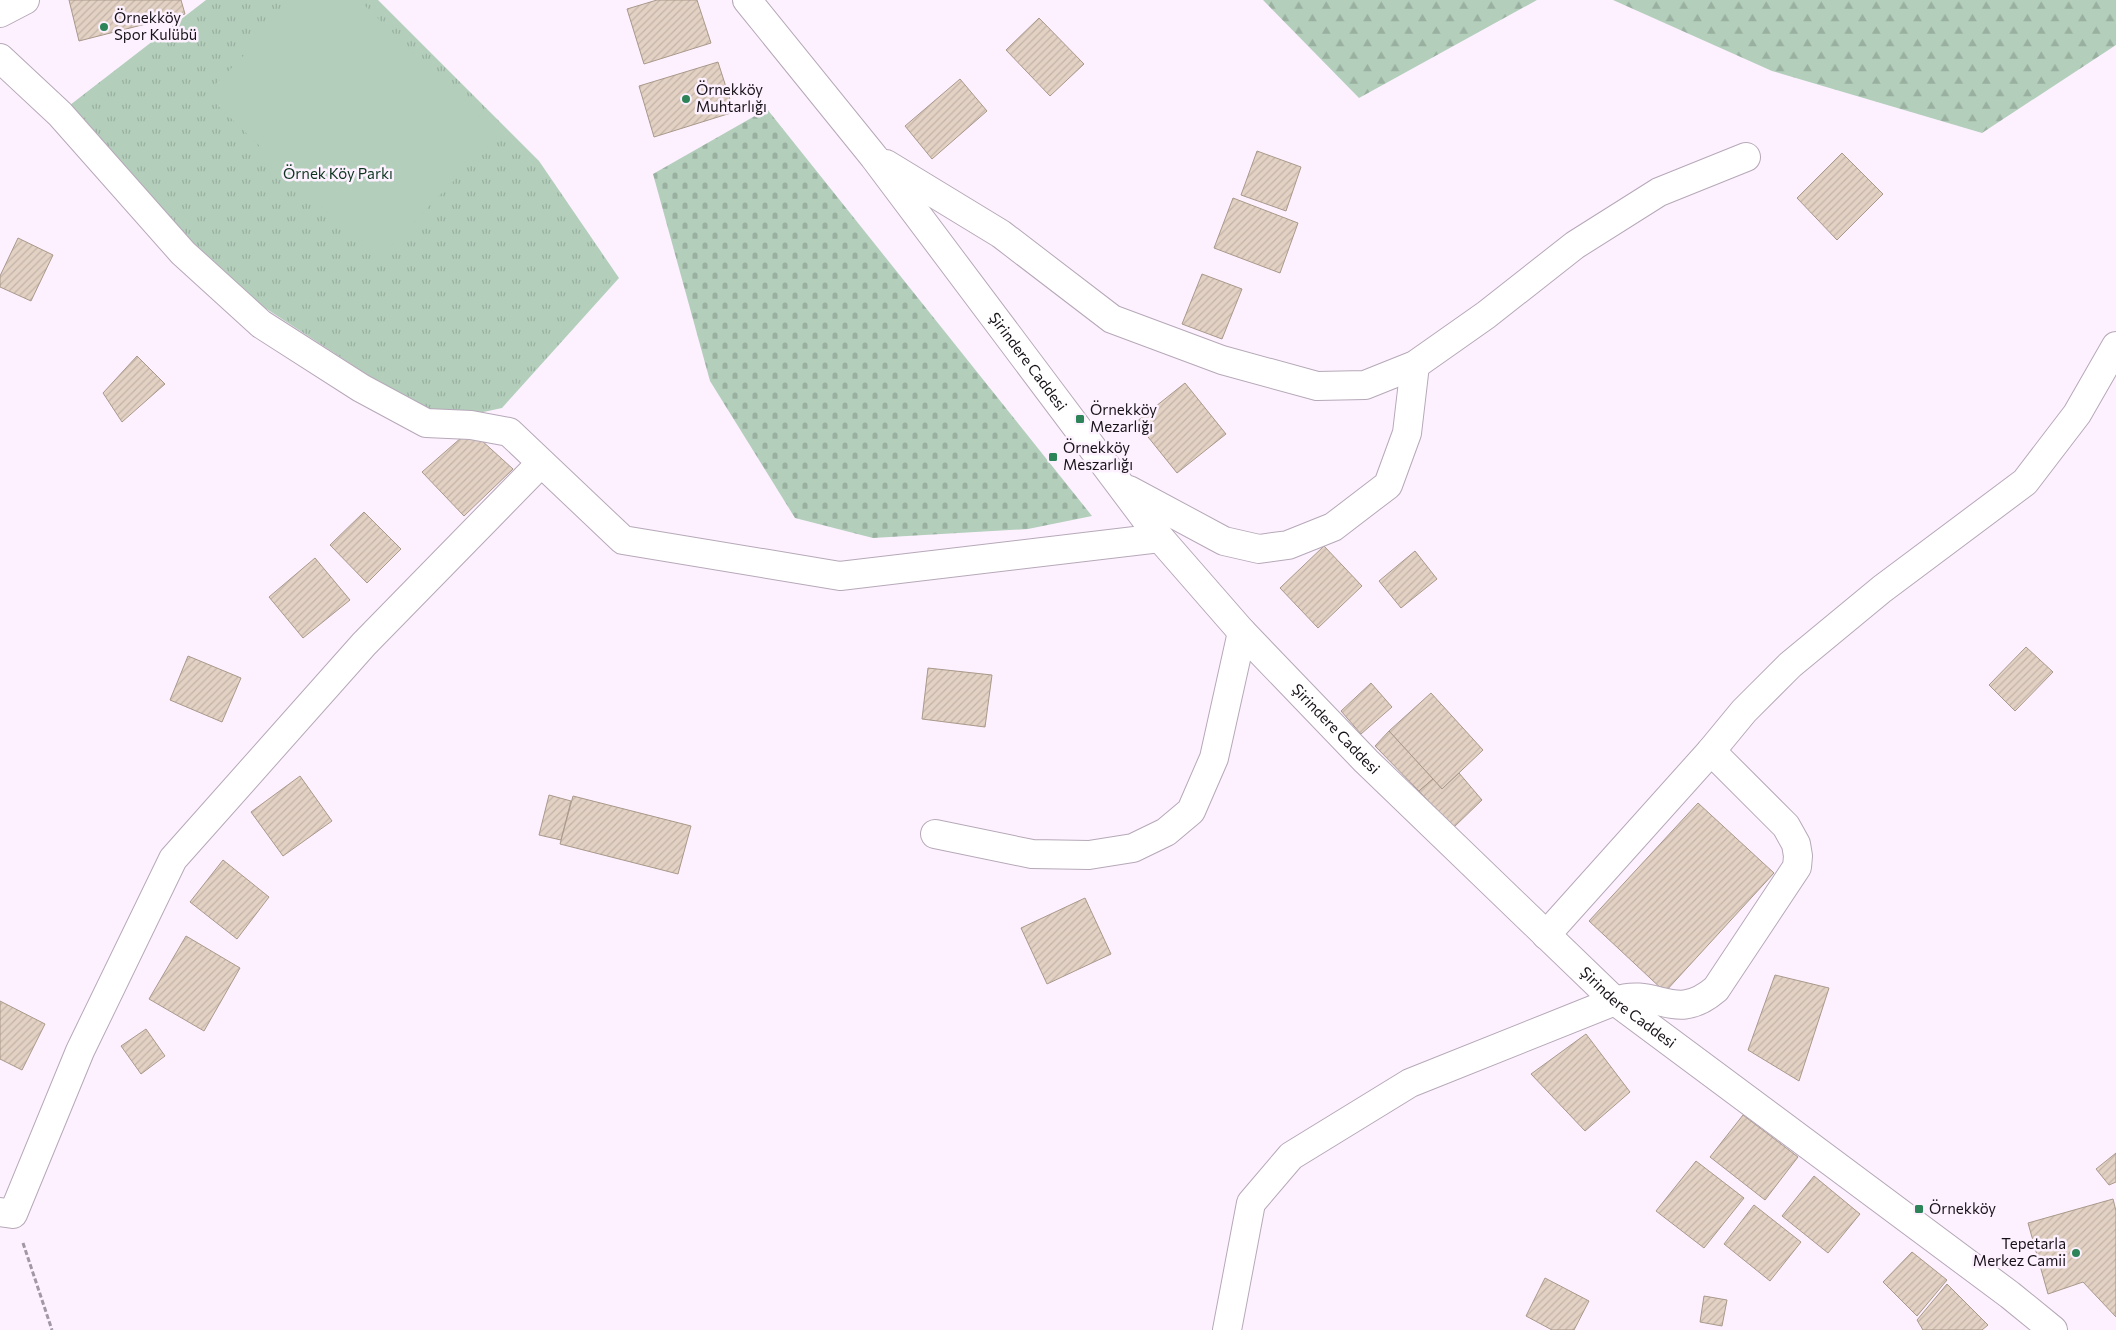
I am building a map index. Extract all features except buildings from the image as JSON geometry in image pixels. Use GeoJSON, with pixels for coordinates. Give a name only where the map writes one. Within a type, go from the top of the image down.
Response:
{"type":"FeatureCollection","features":[{"type":"Feature","properties":{"kind":"street"},"geometry":{"type":"LineString","coordinates":[[0,14],[25,0]]}},
{"type":"Feature","properties":{"kind":"street","name":"Şirindere Caddesi"},"geometry":{"type":"LineString","coordinates":[[747,0],[874,157],[1160,538],[1242,632],[1366,761],[1615,1001],[2010,1295],[2053,1330]]}},
{"type":"Feature","properties":{"kind":"street"},"geometry":{"type":"LineString","coordinates":[[0,58],[60,114],[183,253],[262,324],[361,388],[426,423],[471,425],[509,432],[622,540],[840,576],[1160,538]]}},
{"type":"Feature","properties":{"kind":"street"},"geometry":{"type":"LineString","coordinates":[[874,157],[1001,234],[1112,319],[1222,360],[1317,386],[1364,385],[1415,365],[1486,316],[1575,244],[1659,192],[1746,157]]}},
{"type":"Feature","properties":{"kind":"street"},"geometry":{"type":"LineString","coordinates":[[1546,935],[1711,751],[1744,711],[1790,665],[1823,636],[2025,482],[2077,414],[2116,346]]}},
{"type":"Feature","properties":{"kind":"street"},"geometry":{"type":"LineString","coordinates":[[1121,486],[1224,541],[1260,549],[1288,545],[1334,527],[1388,485],[1407,433],[1415,365]]}},
{"type":"Feature","properties":{"kind":"street"},"geometry":{"type":"LineString","coordinates":[[6,1213],[80,1051],[173,859],[364,644],[541,463]]}},
{"type":"Feature","properties":{"kind":"street"},"geometry":{"type":"LineString","coordinates":[[935,834],[1032,854],[1089,855],[1133,848],[1166,832],[1191,811],[1214,758],[1242,632]]}},
{"type":"Feature","properties":{"kind":"street"},"geometry":{"type":"LineString","coordinates":[[1227,1330],[1251,1203],[1291,1156],[1410,1083],[1615,1001],[1632,997],[1645,997],[1672,1005],[1685,1005],[1707,997],[1716,989],[1797,867],[1798,856],[1796,844],[1786,826],[1711,751]]}},
{"type":"Feature","properties":{"kind":"path"},"geometry":{"type":"LineString","coordinates":[[6,1213],[52,1330]]}},
{"type":"Feature","properties":{"kind":"green space","name":"Örnek Köy Parkı"},"geometry":{"type":"Polygon","coordinates":[[[206,0],[378,0],[539,161],[619,278],[502,408],[465,416],[426,413],[239,291],[145,192],[70,105],[206,0]]]}},
{"type":"Feature","properties":{"kind":"green space"},"geometry":{"type":"Polygon","coordinates":[[[298,0],[359,0],[498,135],[377,260],[206,94],[298,0]]]}},
{"type":"Feature","properties":{"kind":"green space"},"geometry":{"type":"Polygon","coordinates":[[[1263,0],[1537,0],[1359,98],[1263,0]]]}},
{"type":"Feature","properties":{"kind":"green space"},"geometry":{"type":"Polygon","coordinates":[[[1613,0],[2116,0],[2116,45],[1982,133],[1772,71],[1613,0]]]}},
{"type":"Feature","properties":{"kind":"green space"},"geometry":{"type":"Polygon","coordinates":[[[767,109],[1092,516],[1028,529],[873,538],[795,518],[710,381],[653,174],[767,109]]]}},
{"type":"Feature","properties":{"kind":"place","name":"Örnekköy Spor Kulübü"},"geometry":{"type":"Point","coordinates":[104,27]}},
{"type":"Feature","properties":{"kind":"place","name":"Örnekköy Muhtarlığı"},"geometry":{"type":"Point","coordinates":[686,99]}},
{"type":"Feature","properties":{"kind":"place","name":"Örnekköy Mezarlığı"},"geometry":{"type":"Point","coordinates":[1080,419]}},
{"type":"Feature","properties":{"kind":"place","name":"Örnekköy Meszarlığı"},"geometry":{"type":"Point","coordinates":[1053,457]}},
{"type":"Feature","properties":{"kind":"place","name":"Örnekköy"},"geometry":{"type":"Point","coordinates":[1919,1209]}},
{"type":"Feature","properties":{"kind":"place","name":"Tepetarla Merkez Camii"},"geometry":{"type":"Point","coordinates":[2076,1253]}}]}
